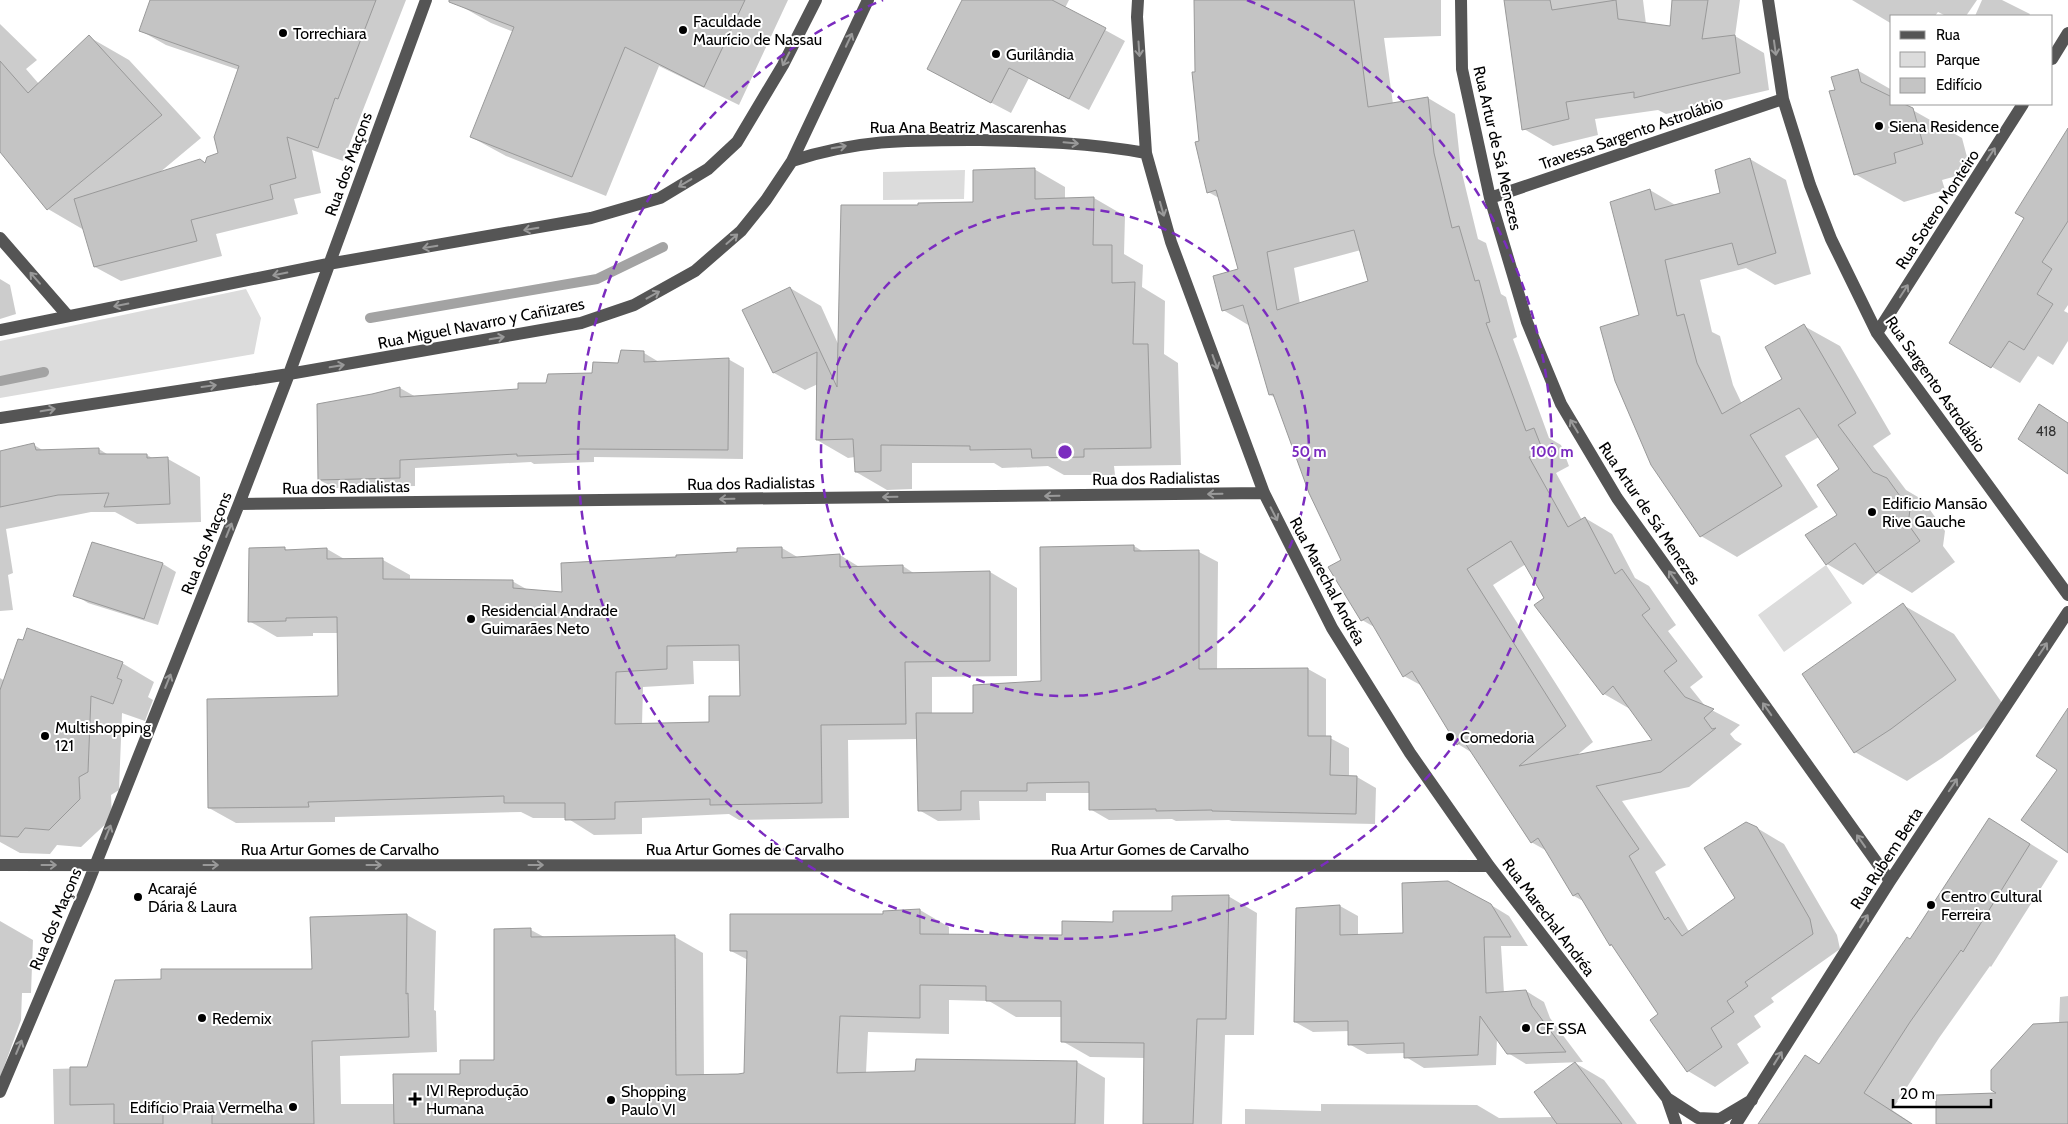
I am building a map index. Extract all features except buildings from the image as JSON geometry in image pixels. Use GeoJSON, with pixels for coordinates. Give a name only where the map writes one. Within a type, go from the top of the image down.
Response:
{"type":"FeatureCollection","features":[{"type":"Feature","properties":{"kind":"street","name":"Rua dos Maçons"},"geometry":{"type":"LineString","coordinates":[[0,1092],[95,865],[239,504],[289,374],[426,0]]}},
{"type":"Feature","properties":{"kind":"street"},"geometry":{"type":"LineString","coordinates":[[0,330],[328,264],[592,218],[660,198],[708,169],[737,142],[783,65],[816,0]]}},
{"type":"Feature","properties":{"kind":"street","name":"Rua Miguel Navarro y Cañizares"},"geometry":{"type":"LineString","coordinates":[[0,418],[289,374],[581,323],[634,305],[695,271],[741,231],[766,200],[792,161],[868,0]]}},
{"type":"Feature","properties":{"kind":"street","name":"Rua Marechal Andréa"},"geometry":{"type":"LineString","coordinates":[[1138,0],[1137,17],[1146,153],[1171,242],[1264,493],[1332,628],[1410,754],[1489,866],[1667,1098],[1676,1124]]}},
{"type":"Feature","properties":{"kind":"street","name":"Rua Artur de Sá Menezes"},"geometry":{"type":"LineString","coordinates":[[1460,0],[1462,69],[1490,198],[1527,322],[1561,404],[1617,498],[1890,881]]}},
{"type":"Feature","properties":{"kind":"street","name":"Rua Sargento Astrolábio"},"geometry":{"type":"LineString","coordinates":[[1768,0],[1783,99],[1810,185],[1831,239],[1877,332],[2068,595]]}},
{"type":"Feature","properties":{"kind":"street"},"geometry":{"type":"LineString","coordinates":[[2053,57],[2068,33]]}},
{"type":"Feature","properties":{"kind":"street","name":"Travessa Sargento Astrolábio"},"geometry":{"type":"LineString","coordinates":[[1490,198],[1783,99]]}},
{"type":"Feature","properties":{"kind":"street","name":"Rua Sotero Monteiro"},"geometry":{"type":"LineString","coordinates":[[1877,332],[2022,105]]}},
{"type":"Feature","properties":{"kind":"street","name":"Rua Ana Beatriz Mascarenhas"},"geometry":{"type":"LineString","coordinates":[[792,161],[825,150],[898,140],[1066,142],[1146,153]]}},
{"type":"Feature","properties":{"kind":"street"},"geometry":{"type":"LineString","coordinates":[[0,238],[66,316]]}},
{"type":"Feature","properties":{"kind":"street","name":"Rua dos Radialistas"},"geometry":{"type":"LineString","coordinates":[[239,504],[1264,493]]}},
{"type":"Feature","properties":{"kind":"street","name":"Rua Rubem Berta"},"geometry":{"type":"LineString","coordinates":[[1736,1124],[1890,881],[2068,612]]}},
{"type":"Feature","properties":{"kind":"street","name":"Rua Artur Gomes de Carvalho"},"geometry":{"type":"LineString","coordinates":[[0,865],[1489,866]]}},
{"type":"Feature","properties":{"kind":"street","name":"Rua Marechal Andréa"},"geometry":{"type":"LineString","coordinates":[[1667,1098],[1698,1118],[1720,1119],[1752,1100]]}},
{"type":"Feature","properties":{"kind":"green space"},"geometry":{"type":"Polygon","coordinates":[[[965,170],[964,199],[883,200],[883,172],[965,170]]]}},
{"type":"Feature","properties":{"kind":"green space"},"geometry":{"type":"Polygon","coordinates":[[[246,289],[261,318],[254,354],[0,398],[0,341],[246,289]]]}},
{"type":"Feature","properties":{"kind":"green space"},"geometry":{"type":"Polygon","coordinates":[[[1826,565],[1852,603],[1784,652],[1758,615],[1826,565]]]}},
{"type":"Feature","properties":{"kind":"waterway"},"geometry":{"type":"LineString","coordinates":[[370,318],[597,279],[663,247]]}},
{"type":"Feature","properties":{"kind":"waterway"},"geometry":{"type":"LineString","coordinates":[[0,381],[44,372]]}},
{"type":"Feature","properties":{"kind":"place","name":"Faculdade Maurício de Nassau"},"geometry":{"type":"Point","coordinates":[683,30]}},
{"type":"Feature","properties":{"kind":"place","name":"Torrechiara"},"geometry":{"type":"Point","coordinates":[283,33]}},
{"type":"Feature","properties":{"kind":"place","name":"Gurilândia"},"geometry":{"type":"Point","coordinates":[996,54]}},
{"type":"Feature","properties":{"kind":"place","name":"Siena Residence"},"geometry":{"type":"Point","coordinates":[1879,126]}},
{"type":"Feature","properties":{"kind":"place","name":"Edificio Mansão Rive Gauche"},"geometry":{"type":"Point","coordinates":[1872,512]}},
{"type":"Feature","properties":{"kind":"place","name":"Residencial Andrade Guimarães Neto"},"geometry":{"type":"Point","coordinates":[471,619]}},
{"type":"Feature","properties":{"kind":"place","name":"Multishopping 121"},"geometry":{"type":"Point","coordinates":[45,736]}},
{"type":"Feature","properties":{"kind":"place","name":"Comedoria"},"geometry":{"type":"Point","coordinates":[1450,737]}},
{"type":"Feature","properties":{"kind":"place","name":"Acarajé Dária & Laura"},"geometry":{"type":"Point","coordinates":[138,897]}},
{"type":"Feature","properties":{"kind":"place","name":"Centro Cultural Ferreira"},"geometry":{"type":"Point","coordinates":[1931,905]}},
{"type":"Feature","properties":{"kind":"place","name":"Redemix"},"geometry":{"type":"Point","coordinates":[202,1018]}},
{"type":"Feature","properties":{"kind":"place","name":"CF SSA"},"geometry":{"type":"Point","coordinates":[1526,1028]}},
{"type":"Feature","properties":{"kind":"place","name":"IVI Reprodução Humana"},"geometry":{"type":"Point","coordinates":[415,1099]}},
{"type":"Feature","properties":{"kind":"place","name":"Shopping Paulo VI"},"geometry":{"type":"Point","coordinates":[611,1100]}},
{"type":"Feature","properties":{"kind":"place","name":"Edifício Praia Vermelha"},"geometry":{"type":"Point","coordinates":[293,1107]}}]}
